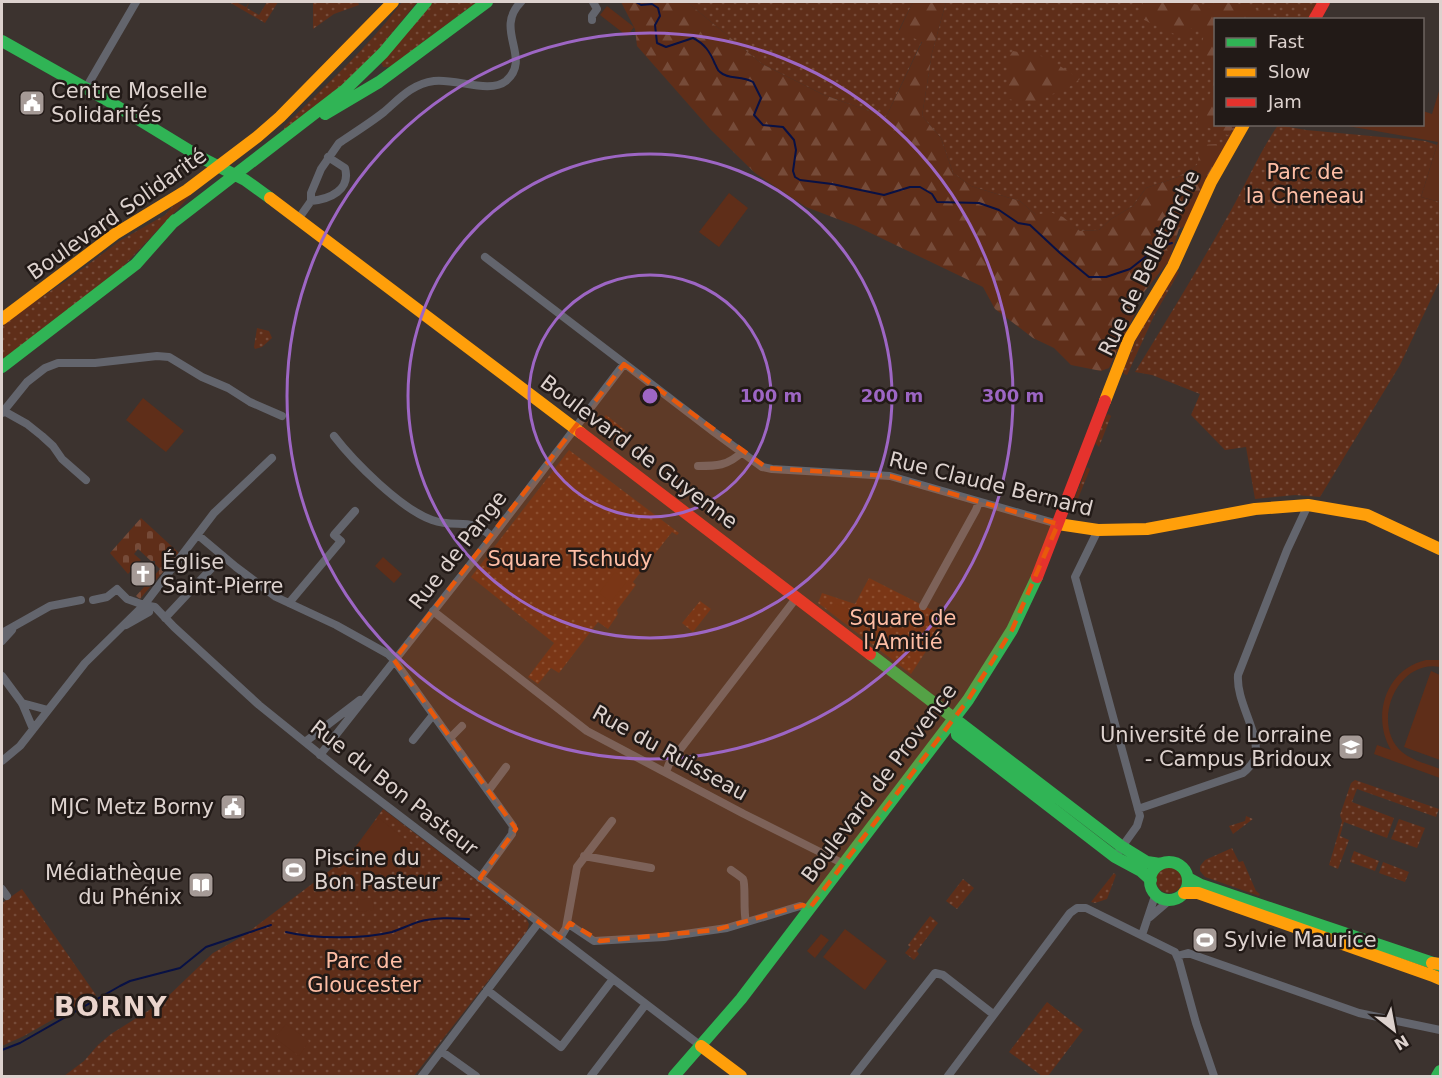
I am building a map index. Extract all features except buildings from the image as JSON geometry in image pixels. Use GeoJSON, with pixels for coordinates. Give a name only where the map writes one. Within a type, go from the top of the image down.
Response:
{"type":"FeatureCollection","features":[{"type":"Feature","properties":{"kind":"main road","name":"Boulevard Solidarité"},"geometry":{"type":"LineString","coordinates":[[2,367],[136,264],[171,224],[230,168],[394,2]]}},
{"type":"Feature","properties":{"kind":"main road","name":"Boulevard Solidarité"},"geometry":{"type":"LineString","coordinates":[[2,319],[115,234],[289,133],[364,73],[426,2]]}},
{"type":"Feature","properties":{"kind":"main road"},"geometry":{"type":"LineString","coordinates":[[289,133],[379,82],[487,2]]}},
{"type":"Feature","properties":{"kind":"main road"},"geometry":{"type":"LineString","coordinates":[[1315,18],[1324,2]]}},
{"type":"Feature","properties":{"kind":"main road","name":"Boulevard de Guyenne"},"geometry":{"type":"LineString","coordinates":[[2,41],[105,99],[153,121],[230,168],[300,219],[955,718],[1123,861],[1141,871],[1151,880]]}},
{"type":"Feature","properties":{"kind":"main road","name":"Rue de Belletanche"},"geometry":{"type":"LineString","coordinates":[[1058,524],[1129,339],[1173,266],[1211,182],[1243,126]]}},
{"type":"Feature","properties":{"kind":"main road","name":"Rue Claude Bernard"},"geometry":{"type":"LineString","coordinates":[[1058,524],[1098,530],[1147,529],[1255,509],[1308,505],[1367,514],[1440,549]]}},
{"type":"Feature","properties":{"kind":"main road","name":"Boulevard de Provence"},"geometry":{"type":"LineString","coordinates":[[674,1077],[741,999],[955,718],[1012,630],[1058,524]]}},
{"type":"Feature","properties":{"kind":"main road","name":"Boulevard de Guyenne"},"geometry":{"type":"LineString","coordinates":[[1056,804],[1147,862],[1160,864]]}},
{"type":"Feature","properties":{"kind":"main road"},"geometry":{"type":"LineString","coordinates":[[1184,893],[1188,878],[1185,870],[1176,863],[1160,864],[1152,874],[1151,880],[1160,897],[1171,899],[1184,893],[1198,893],[1438,971]]}},
{"type":"Feature","properties":{"kind":"main road"},"geometry":{"type":"LineString","coordinates":[[1188,878],[1201,885],[1438,971]]}},
{"type":"Feature","properties":{"kind":"main road"},"geometry":{"type":"LineString","coordinates":[[701,1046],[741,1077]]}},
{"type":"Feature","properties":{"kind":"main road"},"geometry":{"type":"LineString","coordinates":[[1437,1077],[1440,1071]]}},
{"type":"Feature","properties":{"kind":"street"},"geometry":{"type":"LineString","coordinates":[[86,88],[136,2]]}},
{"type":"Feature","properties":{"kind":"street"},"geometry":{"type":"LineString","coordinates":[[300,219],[311,201],[311,193],[321,169],[339,143],[384,112],[402,95],[418,86],[442,80],[491,87],[498,86],[507,80],[515,68],[516,60],[510,21],[512,12],[521,2]]}},
{"type":"Feature","properties":{"kind":"street"},"geometry":{"type":"LineString","coordinates":[[592,2],[597,9],[592,20]]}},
{"type":"Feature","properties":{"kind":"street"},"geometry":{"type":"LineString","coordinates":[[311,201],[337,194],[344,187],[348,177],[345,168],[328,157]]}},
{"type":"Feature","properties":{"kind":"street","name":"Rue Claude Bernard"},"geometry":{"type":"LineString","coordinates":[[485,257],[624,364],[767,468],[890,476],[1058,524]]}},
{"type":"Feature","properties":{"kind":"street"},"geometry":{"type":"LineString","coordinates":[[86,480],[62,459],[42,436],[27,424],[2,411],[27,382],[45,368],[58,363],[96,363],[157,356],[169,357],[194,373],[282,416]]}},
{"type":"Feature","properties":{"kind":"street"},"geometry":{"type":"LineString","coordinates":[[575,428],[624,364]]}},
{"type":"Feature","properties":{"kind":"street","name":"Rue de Pange"},"geometry":{"type":"LineString","coordinates":[[320,754],[354,714],[575,428]]}},
{"type":"Feature","properties":{"kind":"street"},"geometry":{"type":"LineString","coordinates":[[334,436],[351,458],[367,473],[421,515],[456,525],[475,525],[492,537]]}},
{"type":"Feature","properties":{"kind":"street"},"geometry":{"type":"LineString","coordinates":[[698,466],[721,466],[733,461],[742,452]]}},
{"type":"Feature","properties":{"kind":"street"},"geometry":{"type":"LineString","coordinates":[[2,761],[20,746],[85,663],[146,609],[150,595],[214,513],[272,458]]}},
{"type":"Feature","properties":{"kind":"street"},"geometry":{"type":"LineString","coordinates":[[923,606],[976,510],[978,502]]}},
{"type":"Feature","properties":{"kind":"street"},"geometry":{"type":"LineString","coordinates":[[1138,809],[1243,773],[1251,766],[1256,754],[1239,690],[1238,675],[1287,550],[1308,505]]}},
{"type":"Feature","properties":{"kind":"street"},"geometry":{"type":"LineString","coordinates":[[289,603],[341,541],[334,535],[355,511]]}},
{"type":"Feature","properties":{"kind":"street"},"geometry":{"type":"LineString","coordinates":[[1098,530],[1078,568],[1076,581],[1140,816],[1139,822],[1119,850],[1123,861]]}},
{"type":"Feature","properties":{"kind":"street"},"geometry":{"type":"LineString","coordinates":[[198,535],[276,597],[336,625],[388,654],[394,660],[512,823],[513,832],[480,878]]}},
{"type":"Feature","properties":{"kind":"street"},"geometry":{"type":"LineString","coordinates":[[164,616],[223,556]]}},
{"type":"Feature","properties":{"kind":"street","name":"Rue du Bon Pasteur"},"geometry":{"type":"LineString","coordinates":[[93,600],[107,597],[117,589],[128,599],[164,616],[259,705],[305,742],[701,1046]]}},
{"type":"Feature","properties":{"kind":"street"},"geometry":{"type":"LineString","coordinates":[[666,772],[669,764],[797,597]]}},
{"type":"Feature","properties":{"kind":"street"},"geometry":{"type":"LineString","coordinates":[[2,633],[50,606],[81,600]]}},
{"type":"Feature","properties":{"kind":"street","name":"Rue du Ruisseau"},"geometry":{"type":"LineString","coordinates":[[433,611],[587,731],[844,864]]}},
{"type":"Feature","properties":{"kind":"street"},"geometry":{"type":"LineString","coordinates":[[2,641],[17,626]]}},
{"type":"Feature","properties":{"kind":"street"},"geometry":{"type":"LineString","coordinates":[[2,676],[22,703],[33,729]]}},
{"type":"Feature","properties":{"kind":"street","name":"Rue de Pange"},"geometry":{"type":"LineString","coordinates":[[305,742],[368,694]]}},
{"type":"Feature","properties":{"kind":"street"},"geometry":{"type":"LineString","coordinates":[[22,703],[48,710]]}},
{"type":"Feature","properties":{"kind":"street"},"geometry":{"type":"LineString","coordinates":[[413,740],[433,715]]}},
{"type":"Feature","properties":{"kind":"street"},"geometry":{"type":"LineString","coordinates":[[451,737],[462,726]]}},
{"type":"Feature","properties":{"kind":"street"},"geometry":{"type":"LineString","coordinates":[[488,791],[506,767]]}},
{"type":"Feature","properties":{"kind":"street"},"geometry":{"type":"LineString","coordinates":[[560,938],[567,923],[575,872],[584,856],[612,821]]}},
{"type":"Feature","properties":{"kind":"street"},"geometry":{"type":"LineString","coordinates":[[584,856],[651,868]]}},
{"type":"Feature","properties":{"kind":"street"},"geometry":{"type":"LineString","coordinates":[[731,870],[745,883],[743,911],[746,922]]}},
{"type":"Feature","properties":{"kind":"street"},"geometry":{"type":"LineString","coordinates":[[1142,935],[1156,893]]}},
{"type":"Feature","properties":{"kind":"street"},"geometry":{"type":"LineString","coordinates":[[1149,918],[1171,899]]}},
{"type":"Feature","properties":{"kind":"street"},"geometry":{"type":"LineString","coordinates":[[567,923],[589,939],[600,941],[689,934],[728,928],[801,906],[809,909]]}},
{"type":"Feature","properties":{"kind":"street"},"geometry":{"type":"LineString","coordinates":[[948,1077],[1070,913],[1077,908],[1086,908],[1171,949],[1177,956],[1214,1077]]}},
{"type":"Feature","properties":{"kind":"street"},"geometry":{"type":"LineString","coordinates":[[422,1077],[539,922]]}},
{"type":"Feature","properties":{"kind":"street"},"geometry":{"type":"LineString","coordinates":[[1177,956],[1188,953],[1359,1013],[1440,1030]]}},
{"type":"Feature","properties":{"kind":"street"},"geometry":{"type":"LineString","coordinates":[[854,1077],[930,976],[935,973],[943,975],[993,1014]]}},
{"type":"Feature","properties":{"kind":"street"},"geometry":{"type":"LineString","coordinates":[[487,990],[561,1047],[613,980]]}},
{"type":"Feature","properties":{"kind":"street"},"geometry":{"type":"LineString","coordinates":[[591,1077],[646,1004]]}},
{"type":"Feature","properties":{"kind":"street"},"geometry":{"type":"LineString","coordinates":[[441,1051],[476,1077]]}},
{"type":"Feature","properties":{"kind":"highlighted area"},"geometry":{"type":"Polygon","coordinates":[[[624,364],[767,468],[890,476],[1058,524],[1012,630],[968,700],[809,909],[803,905],[715,930],[600,941],[570,923],[560,938],[480,878],[516,829],[394,660],[624,364]]]}},
{"type":"Feature","properties":{"kind":"green space"},"geometry":{"type":"Polygon","coordinates":[[[229,2],[236,2],[246,7],[249,2],[247,8],[259,15],[267,2],[278,2],[265,23],[229,2]]]}},
{"type":"Feature","properties":{"kind":"green space"},"geometry":{"type":"Polygon","coordinates":[[[313,2],[358,2],[359,5],[334,14],[313,29],[313,2]]]}},
{"type":"Feature","properties":{"kind":"green space"},"geometry":{"type":"Polygon","coordinates":[[[402,2],[417,2],[375,54],[342,87],[284,131],[284,127],[360,51],[402,2]]]}},
{"type":"Feature","properties":{"kind":"green space"},"geometry":{"type":"Polygon","coordinates":[[[431,2],[484,2],[466,10],[390,67],[383,67],[381,62],[431,2]]]}},
{"type":"Feature","properties":{"kind":"green space"},"geometry":{"type":"Polygon","coordinates":[[[621,2],[687,2],[762,64],[824,95],[886,117],[922,42],[899,31],[913,2],[946,2],[932,53],[922,116],[941,138],[953,173],[971,186],[1020,201],[1036,215],[1050,212],[1063,217],[1080,231],[1099,230],[1111,219],[1133,206],[1146,188],[1178,177],[1197,165],[1201,145],[1232,143],[1192,223],[1179,229],[1169,261],[1140,297],[1134,316],[1109,368],[1101,371],[1071,365],[1054,348],[1033,338],[995,309],[983,287],[856,226],[806,207],[755,173],[711,130],[637,46],[635,29],[621,2]]]}},
{"type":"Feature","properties":{"kind":"green space"},"geometry":{"type":"Polygon","coordinates":[[[687,2],[913,2],[899,30],[922,41],[886,117],[824,95],[762,64],[687,2]]]}},
{"type":"Feature","properties":{"kind":"green space"},"geometry":{"type":"Polygon","coordinates":[[[946,2],[1324,2],[1315,18],[1214,18],[1214,126],[1243,126],[1232,143],[1178,177],[1146,188],[1133,206],[1111,219],[1099,230],[1080,231],[1063,218],[1036,215],[1020,201],[971,186],[953,173],[941,138],[922,116],[932,53],[946,2]]]}},
{"type":"Feature","properties":{"kind":"green space"},"geometry":{"type":"Polygon","coordinates":[[[1143,2],[1185,2],[1212,8],[1214,2],[1234,2],[1281,18],[1214,18],[1214,76],[1208,63],[1199,54],[1205,31],[1191,28],[1187,40],[1140,18],[1143,2]]]}},
{"type":"Feature","properties":{"kind":"green space"},"geometry":{"type":"Polygon","coordinates":[[[607,6],[634,27],[627,36],[600,15],[607,6]]]}},
{"type":"Feature","properties":{"kind":"green space"},"geometry":{"type":"Polygon","coordinates":[[[1013,51],[1046,57],[1080,79],[1068,88],[1027,104],[1009,99],[1007,60],[1013,51]]]}},
{"type":"Feature","properties":{"kind":"green space"},"geometry":{"type":"Polygon","coordinates":[[[1214,76],[1214,126],[1234,126],[1228,135],[1196,123],[1212,90],[1214,76]]]}},
{"type":"Feature","properties":{"kind":"green space"},"geometry":{"type":"Polygon","coordinates":[[[1440,88],[1440,202],[1421,197],[1438,142],[1348,126],[1424,126],[1424,111],[1432,114],[1440,88]]]}},
{"type":"Feature","properties":{"kind":"green space","name":"Parc de la Cheneau"},"geometry":{"type":"Polygon","coordinates":[[[1277,126],[1425,141],[1437,145],[1421,197],[1440,202],[1440,280],[1400,365],[1320,497],[1295,495],[1255,499],[1246,447],[1225,450],[1191,415],[1200,394],[1152,375],[1135,372],[1218,234],[1277,126]]]}},
{"type":"Feature","properties":{"kind":"green space"},"geometry":{"type":"Polygon","coordinates":[[[729,193],[748,208],[719,247],[699,232],[729,193]]]}},
{"type":"Feature","properties":{"kind":"green space"},"geometry":{"type":"Polygon","coordinates":[[[190,194],[116,274],[2,359],[2,324],[121,240],[165,215],[174,205],[190,194]]]}},
{"type":"Feature","properties":{"kind":"green space"},"geometry":{"type":"Polygon","coordinates":[[[1177,271],[1179,272],[1154,316],[1127,375],[1124,374],[1123,371],[1141,327],[1177,271]]]}},
{"type":"Feature","properties":{"kind":"green space"},"geometry":{"type":"Polygon","coordinates":[[[257,328],[269,331],[272,338],[262,347],[255,349],[254,347],[257,328]]]}},
{"type":"Feature","properties":{"kind":"green space"},"geometry":{"type":"Polygon","coordinates":[[[143,398],[184,431],[166,452],[126,420],[143,398]]]}},
{"type":"Feature","properties":{"kind":"green space"},"geometry":{"type":"Polygon","coordinates":[[[1108,414],[1111,416],[1099,447],[1095,443],[1108,414]]]}},
{"type":"Feature","properties":{"kind":"green space"},"geometry":{"type":"Polygon","coordinates":[[[606,415],[625,430],[618,440],[598,425],[606,415]]]}},
{"type":"Feature","properties":{"kind":"green space","name":"Square Tschudy"},"geometry":{"type":"Polygon","coordinates":[[[569,450],[679,533],[677,535],[672,532],[633,582],[636,585],[617,610],[618,614],[608,629],[598,622],[559,673],[551,668],[538,684],[528,677],[554,643],[471,577],[569,450]]]}},
{"type":"Feature","properties":{"kind":"green space"},"geometry":{"type":"Polygon","coordinates":[[[1087,467],[1090,469],[1075,506],[1072,505],[1087,467]]]}},
{"type":"Feature","properties":{"kind":"green space"},"geometry":{"type":"Polygon","coordinates":[[[141,518],[179,553],[140,599],[136,596],[160,569],[155,561],[151,561],[138,549],[134,554],[141,560],[128,574],[110,553],[141,518]]]}},
{"type":"Feature","properties":{"kind":"green space"},"geometry":{"type":"Polygon","coordinates":[[[383,557],[402,574],[394,583],[375,566],[383,557]]]}},
{"type":"Feature","properties":{"kind":"green space"},"geometry":{"type":"Polygon","coordinates":[[[615,572],[627,581],[611,602],[599,593],[615,572]]]}},
{"type":"Feature","properties":{"kind":"green space","name":"Square de l'Amitié"},"geometry":{"type":"Polygon","coordinates":[[[869,578],[948,618],[911,674],[818,603],[822,593],[855,604],[869,578]]]}},
{"type":"Feature","properties":{"kind":"green space"},"geometry":{"type":"Polygon","coordinates":[[[700,601],[711,609],[693,632],[682,623],[700,601]]]}},
{"type":"Feature","properties":{"kind":"green space"},"geometry":{"type":"Polygon","coordinates":[[[836,604],[870,617],[867,626],[832,613],[836,604]]]}},
{"type":"Feature","properties":{"kind":"green space"},"geometry":{"type":"Polygon","coordinates":[[[1426,660],[1440,660],[1440,667],[1425,667],[1411,673],[1401,683],[1393,696],[1388,726],[1393,740],[1402,752],[1440,769],[1440,778],[1374,754],[1377,745],[1391,750],[1382,723],[1386,696],[1392,683],[1412,665],[1426,660]]]}},
{"type":"Feature","properties":{"kind":"green space"},"geometry":{"type":"Polygon","coordinates":[[[1431,671],[1440,675],[1440,760],[1404,747],[1431,671]]]}},
{"type":"Feature","properties":{"kind":"green space"},"geometry":{"type":"Polygon","coordinates":[[[1355,780],[1439,809],[1436,817],[1357,789],[1352,802],[1394,818],[1387,838],[1344,822],[1340,836],[1349,840],[1338,869],[1329,865],[1342,821],[1340,815],[1351,783],[1355,780]]]}},
{"type":"Feature","properties":{"kind":"green space","name":"Parc de Gloucester"},"geometry":{"type":"Polygon","coordinates":[[[383,809],[526,918],[529,924],[527,931],[414,1076],[64,1076],[84,1061],[111,1034],[162,1002],[213,953],[243,936],[349,856],[383,809]]]}},
{"type":"Feature","properties":{"kind":"green space"},"geometry":{"type":"Polygon","coordinates":[[[1246,816],[1253,819],[1233,834],[1229,826],[1245,821],[1246,816]]]}},
{"type":"Feature","properties":{"kind":"green space"},"geometry":{"type":"Polygon","coordinates":[[[379,818],[412,845],[386,878],[352,851],[379,818]]]}},
{"type":"Feature","properties":{"kind":"green space"},"geometry":{"type":"Polygon","coordinates":[[[1399,819],[1425,828],[1417,848],[1391,839],[1399,819]]]}},
{"type":"Feature","properties":{"kind":"green space"},"geometry":{"type":"Polygon","coordinates":[[[1232,848],[1239,862],[1243,861],[1259,896],[1205,877],[1200,871],[1200,866],[1205,860],[1232,848]]]}},
{"type":"Feature","properties":{"kind":"green space"},"geometry":{"type":"Polygon","coordinates":[[[1354,851],[1379,861],[1375,871],[1350,862],[1354,851]]]}},
{"type":"Feature","properties":{"kind":"green space"},"geometry":{"type":"Polygon","coordinates":[[[1383,862],[1409,872],[1405,882],[1379,873],[1383,862]]]}},
{"type":"Feature","properties":{"kind":"green space"},"geometry":{"type":"Polygon","coordinates":[[[1169,867],[1178,871],[1182,880],[1178,889],[1169,893],[1160,889],[1156,880],[1160,871],[1169,867]]]}},
{"type":"Feature","properties":{"kind":"green space"},"geometry":{"type":"Polygon","coordinates":[[[1114,873],[1116,875],[1107,899],[1091,902],[1114,873]]]}},
{"type":"Feature","properties":{"kind":"green space"},"geometry":{"type":"Polygon","coordinates":[[[963,879],[974,888],[957,909],[946,901],[963,879]]]}},
{"type":"Feature","properties":{"kind":"green space"},"geometry":{"type":"Polygon","coordinates":[[[22,889],[96,995],[2,1046],[2,903],[22,889]]]}},
{"type":"Feature","properties":{"kind":"green space"},"geometry":{"type":"Polygon","coordinates":[[[372,898],[374,910],[359,912],[357,900],[372,898]]]}},
{"type":"Feature","properties":{"kind":"green space"},"geometry":{"type":"Polygon","coordinates":[[[930,916],[938,923],[917,951],[919,954],[914,960],[905,953],[910,947],[908,945],[930,916]]]}},
{"type":"Feature","properties":{"kind":"green space"},"geometry":{"type":"Polygon","coordinates":[[[845,929],[887,961],[865,990],[823,957],[845,929]]]}},
{"type":"Feature","properties":{"kind":"green space"},"geometry":{"type":"Polygon","coordinates":[[[821,934],[829,940],[815,958],[807,951],[821,934]]]}},
{"type":"Feature","properties":{"kind":"green space"},"geometry":{"type":"Polygon","coordinates":[[[1047,1002],[1083,1030],[1048,1076],[1042,1076],[1009,1052],[1047,1002]]]}},
{"type":"Feature","properties":{"kind":"green space"},"geometry":{"type":"Polygon","coordinates":[[[286,1024],[309,1041],[299,1056],[275,1038],[286,1024]]]}},
{"type":"Feature","properties":{"kind":"waterway"},"geometry":{"type":"LineString","coordinates":[[636,2],[641,5],[652,4],[658,8],[660,16],[655,25],[657,43],[666,47],[693,38],[707,49],[718,70],[723,74],[753,82],[761,98],[754,115],[763,125],[783,127],[794,140],[796,150],[793,171],[795,177],[800,180],[884,195],[910,187],[920,187],[932,194],[937,202],[979,203],[999,210],[1018,223],[1030,225],[1089,277],[1106,277],[1130,269],[1158,247],[1172,243]]}},
{"type":"Feature","properties":{"kind":"waterway"},"geometry":{"type":"LineString","coordinates":[[286,932],[324,937],[354,937],[392,932],[430,919],[469,919]]}},
{"type":"Feature","properties":{"kind":"waterway"},"geometry":{"type":"LineString","coordinates":[[2,1050],[20,1043],[130,981],[180,968],[206,947],[271,925]]}},
{"type":"Feature","properties":{"kind":"traffic: fast"},"geometry":{"type":"LineString","coordinates":[[171,224],[345,90],[383,53],[426,2]]}},
{"type":"Feature","properties":{"kind":"traffic: fast"},"geometry":{"type":"LineString","coordinates":[[325,114],[379,82],[487,2]]}},
{"type":"Feature","properties":{"kind":"traffic: fast"},"geometry":{"type":"LineString","coordinates":[[2,41],[105,99],[200,157],[245,180],[270,198]]}},
{"type":"Feature","properties":{"kind":"traffic: fast"},"geometry":{"type":"LineString","coordinates":[[2,367],[136,264],[175,220]]}},
{"type":"Feature","properties":{"kind":"traffic: fast"},"geometry":{"type":"LineString","coordinates":[[674,1076],[741,999],[968,700],[1012,630],[1037,577]]}},
{"type":"Feature","properties":{"kind":"traffic: fast"},"geometry":{"type":"LineString","coordinates":[[870,654],[1121,846],[1147,862],[1160,864]]}},
{"type":"Feature","properties":{"kind":"traffic: fast"},"geometry":{"type":"LineString","coordinates":[[955,718],[957,735],[1115,857],[1141,871],[1151,880]]}},
{"type":"Feature","properties":{"kind":"traffic: fast"},"geometry":{"type":"LineString","coordinates":[[1169,862],[1182,868],[1188,881],[1182,894],[1169,900],[1156,894],[1150,881],[1156,868],[1169,862]]}},
{"type":"Feature","properties":{"kind":"traffic: fast"},"geometry":{"type":"LineString","coordinates":[[1188,878],[1201,885],[1439,965]]}},
{"type":"Feature","properties":{"kind":"traffic: fast"},"geometry":{"type":"LineString","coordinates":[[1437,1076],[1440,1071]]}},
{"type":"Feature","properties":{"kind":"traffic: slow"},"geometry":{"type":"LineString","coordinates":[[2,319],[115,234],[187,190],[257,137],[280,117],[393,2]]}},
{"type":"Feature","properties":{"kind":"traffic: slow"},"geometry":{"type":"LineString","coordinates":[[1105,401],[1129,339],[1173,266],[1211,182],[1243,126]]}},
{"type":"Feature","properties":{"kind":"traffic: slow"},"geometry":{"type":"LineString","coordinates":[[270,198],[581,433]]}},
{"type":"Feature","properties":{"kind":"traffic: slow"},"geometry":{"type":"LineString","coordinates":[[1058,524],[1098,530],[1147,529],[1255,509],[1308,505],[1367,515],[1440,549]]}},
{"type":"Feature","properties":{"kind":"traffic: slow"},"geometry":{"type":"LineString","coordinates":[[1184,893],[1198,893],[1439,978]]}},
{"type":"Feature","properties":{"kind":"traffic: slow"},"geometry":{"type":"LineString","coordinates":[[1432,963],[1440,964]]}},
{"type":"Feature","properties":{"kind":"traffic: slow"},"geometry":{"type":"LineString","coordinates":[[1433,976],[1440,979]]}},
{"type":"Feature","properties":{"kind":"traffic: slow"},"geometry":{"type":"LineString","coordinates":[[701,1046],[741,1076]]}},
{"type":"Feature","properties":{"kind":"traffic: jam"},"geometry":{"type":"LineString","coordinates":[[1315,18],[1324,2]]}},
{"type":"Feature","properties":{"kind":"traffic: jam"},"geometry":{"type":"LineString","coordinates":[[1037,577],[1105,401]]}},
{"type":"Feature","properties":{"kind":"traffic: jam"},"geometry":{"type":"LineString","coordinates":[[581,433],[870,654]]}},
{"type":"Feature","properties":{"kind":"place","name":"Centre Moselle Solidarités"},"geometry":{"type":"Point","coordinates":[32,103]}},
{"type":"Feature","properties":{"kind":"place","name":"Église Saint-Pierre"},"geometry":{"type":"Point","coordinates":[143,574]}},
{"type":"Feature","properties":{"kind":"place","name":"Université de Lorraine - Campus Bridoux"},"geometry":{"type":"Point","coordinates":[1351,747]}},
{"type":"Feature","properties":{"kind":"place","name":"MJC Metz Borny"},"geometry":{"type":"Point","coordinates":[233,807]}},
{"type":"Feature","properties":{"kind":"place","name":"Piscine du Bon Pasteur"},"geometry":{"type":"Point","coordinates":[294,870]}},
{"type":"Feature","properties":{"kind":"place","name":"Médiathèque du Phénix"},"geometry":{"type":"Point","coordinates":[201,885]}},
{"type":"Feature","properties":{"kind":"place","name":"Sylvie Maurice"},"geometry":{"type":"Point","coordinates":[1205,940]}},
{"type":"Feature","properties":{"kind":"district","name":"BORNY"},"geometry":{"type":"Point","coordinates":[111,1006]}}]}
